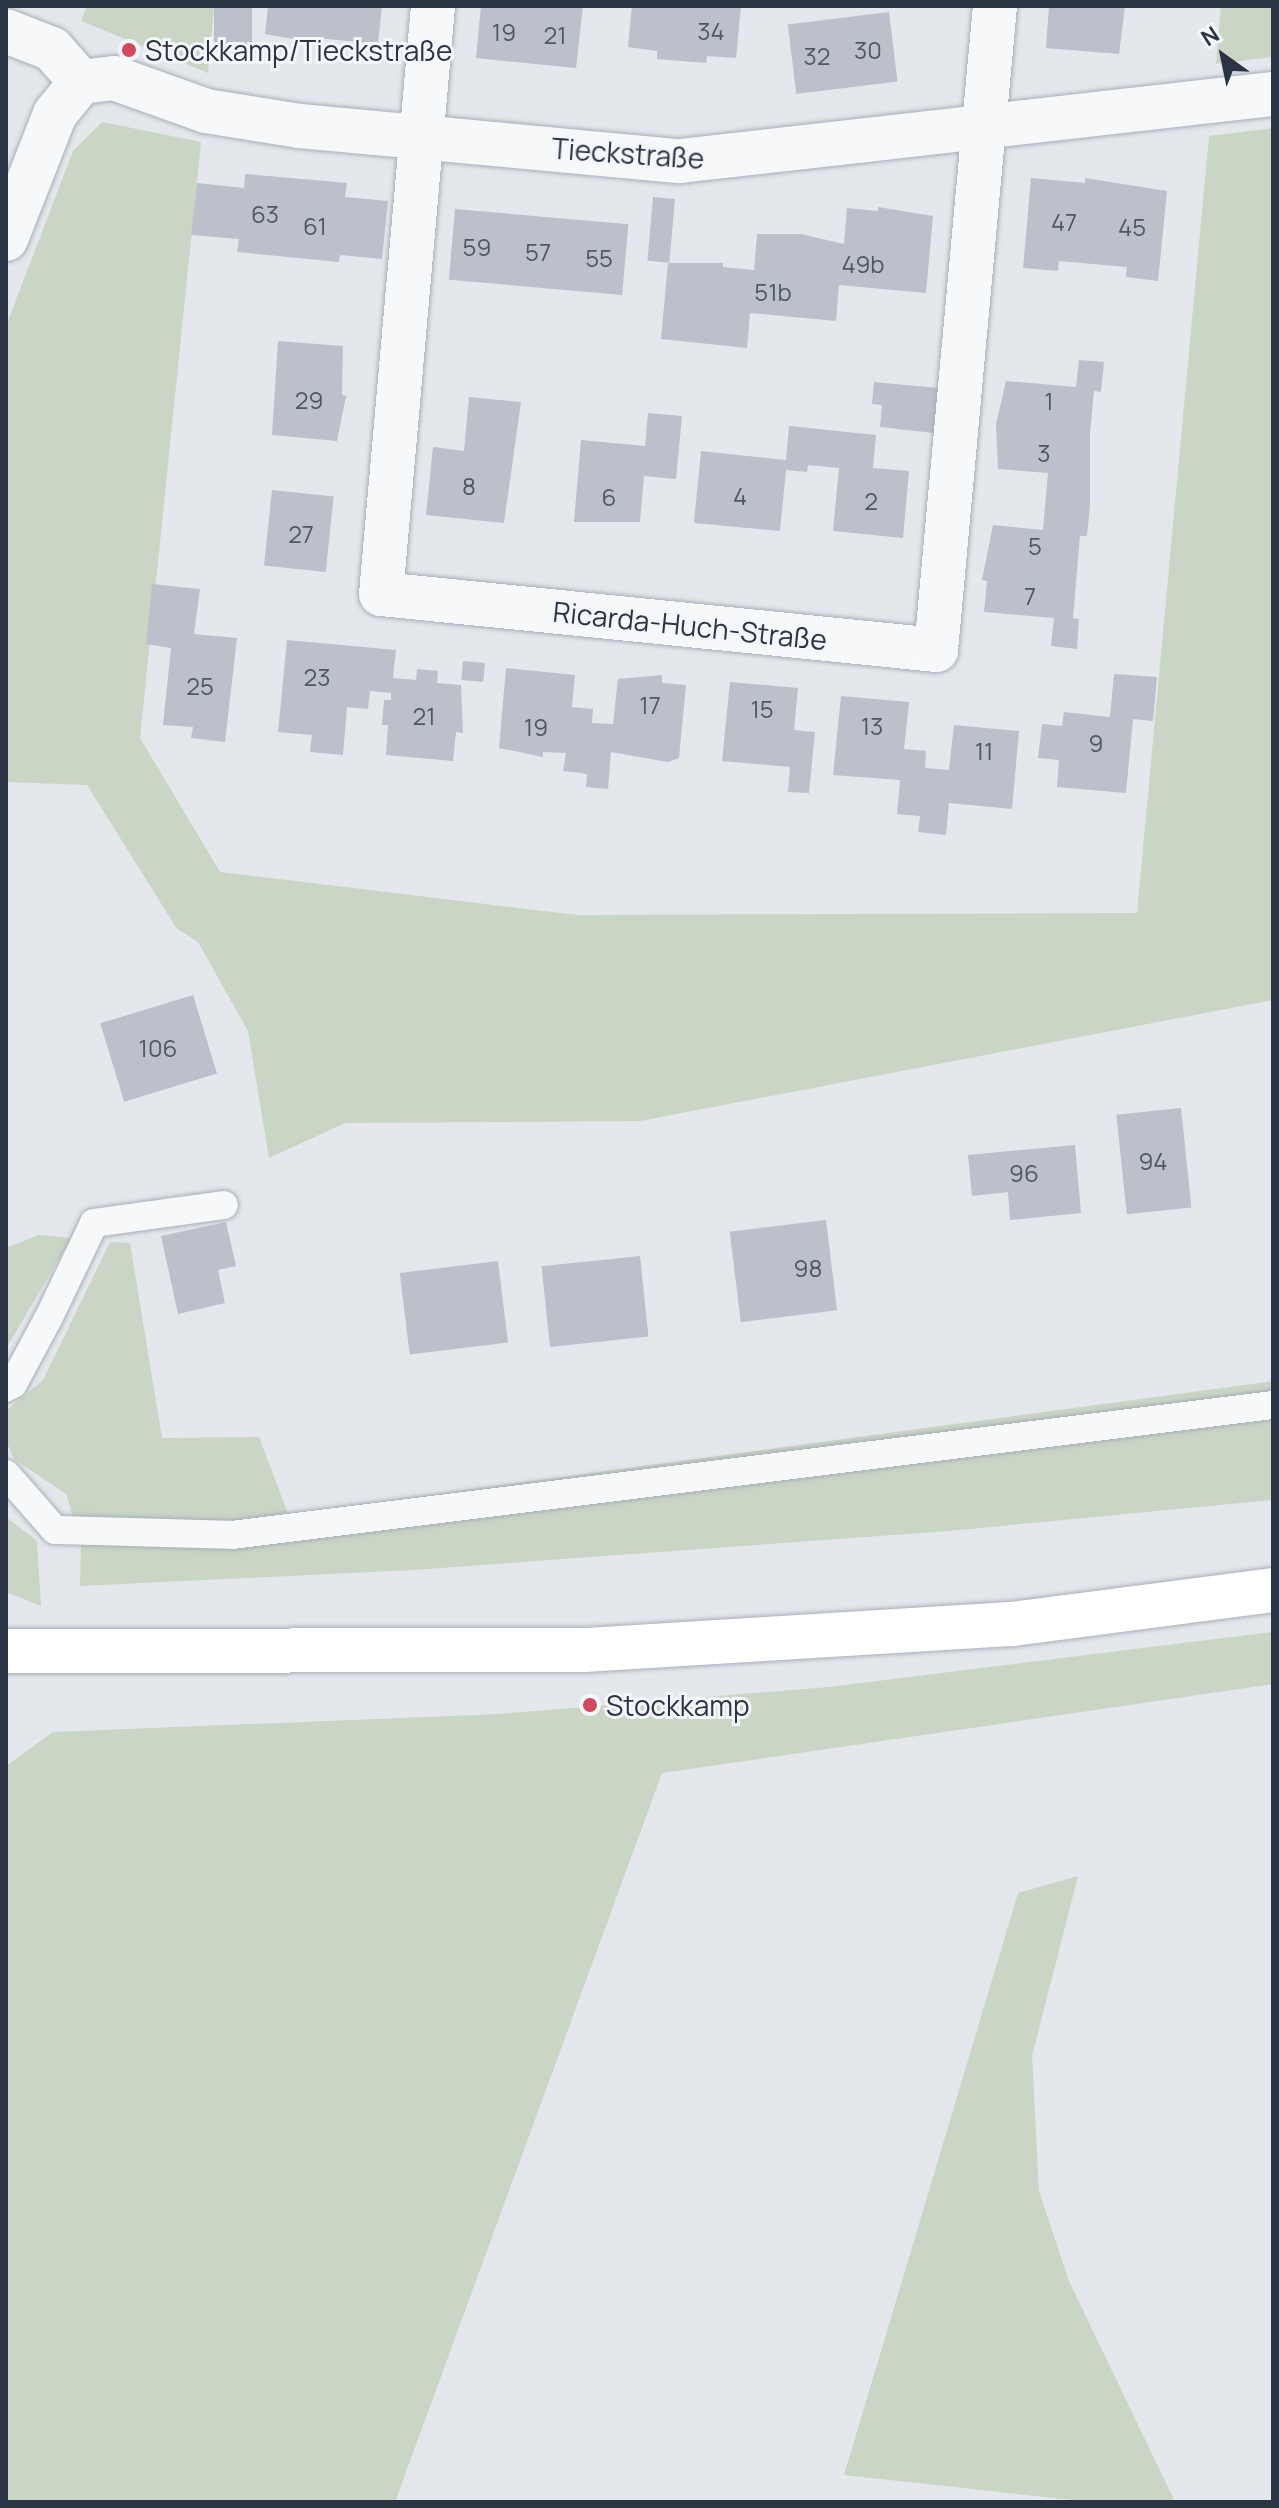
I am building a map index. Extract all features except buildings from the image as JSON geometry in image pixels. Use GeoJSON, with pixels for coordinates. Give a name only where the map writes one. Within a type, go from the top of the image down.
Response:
{"type":"FeatureCollection","features":[{"type":"Feature","properties":{"kind":"main road"},"geometry":{"type":"LineString","coordinates":[[6,1651],[585,1650],[1012,1624],[1273,1590]]}},
{"type":"Feature","properties":{"kind":"street"},"geometry":{"type":"LineString","coordinates":[[419,134],[433,6]]}},
{"type":"Feature","properties":{"kind":"street"},"geometry":{"type":"LineString","coordinates":[[987,128],[995,6]]}},
{"type":"Feature","properties":{"kind":"street"},"geometry":{"type":"LineString","coordinates":[[6,31],[52,49],[81,82],[55,114],[6,239]]}},
{"type":"Feature","properties":{"kind":"street","name":"Tieckstraße"},"geometry":{"type":"LineString","coordinates":[[81,82],[114,78],[206,111],[300,126],[419,134],[680,161],[1273,94]]}},
{"type":"Feature","properties":{"kind":"street","name":"Ricarda-Huch-Straße"},"geometry":{"type":"LineString","coordinates":[[419,134],[381,594],[936,650],[987,128]]}},
{"type":"Feature","properties":{"kind":"lane"},"geometry":{"type":"LineString","coordinates":[[6,1388],[13,1384],[49,1317],[94,1223],[224,1205]]}},
{"type":"Feature","properties":{"kind":"lane"},"geometry":{"type":"LineString","coordinates":[[6,1474],[55,1530],[232,1535],[1273,1405]]}},
{"type":"Feature","properties":{"kind":"green space"},"geometry":{"type":"Polygon","coordinates":[[[87,6],[214,6],[208,73],[81,21],[87,6]]]}},
{"type":"Feature","properties":{"kind":"green space"},"geometry":{"type":"Polygon","coordinates":[[[1221,6],[1273,6],[1273,57],[1216,64],[1221,6]]]}},
{"type":"Feature","properties":{"kind":"green space"},"geometry":{"type":"Polygon","coordinates":[[[102,122],[201,142],[140,738],[220,872],[577,915],[1137,913],[1209,136],[1273,128],[1273,1000],[640,1121],[345,1123],[269,1158],[248,1031],[198,942],[177,929],[87,785],[6,782],[6,326],[73,151],[102,122]]]}},
{"type":"Feature","properties":{"kind":"green space"},"geometry":{"type":"Polygon","coordinates":[[[39,1235],[71,1238],[6,1349],[6,1248],[39,1235]]]}},
{"type":"Feature","properties":{"kind":"green space"},"geometry":{"type":"Polygon","coordinates":[[[110,1242],[130,1243],[162,1438],[259,1437],[288,1514],[1273,1381],[1273,1500],[949,1531],[413,1570],[80,1586],[81,1543],[66,1494],[14,1459],[6,1441],[6,1411],[43,1380],[110,1242]]]}},
{"type":"Feature","properties":{"kind":"green space"},"geometry":{"type":"Polygon","coordinates":[[[6,1517],[37,1541],[41,1606],[6,1592],[6,1517]]]}},
{"type":"Feature","properties":{"kind":"green space"},"geometry":{"type":"Polygon","coordinates":[[[1273,1632],[1273,1684],[662,1773],[395,2502],[6,2502],[6,1766],[53,1732],[500,1714],[829,1687],[1273,1632]]]}},
{"type":"Feature","properties":{"kind":"green space"},"geometry":{"type":"Polygon","coordinates":[[[1078,1876],[1032,2056],[1039,2191],[1069,2281],[1175,2502],[1090,2502],[844,2475],[1018,1893],[1078,1876]]]}},
{"type":"Feature","properties":{"kind":"place","name":"Stockkamp/Tieckstraße"},"geometry":{"type":"Point","coordinates":[129,50]}},
{"type":"Feature","properties":{"kind":"place","name":"Stockkamp"},"geometry":{"type":"Point","coordinates":[590,1705]}}]}
